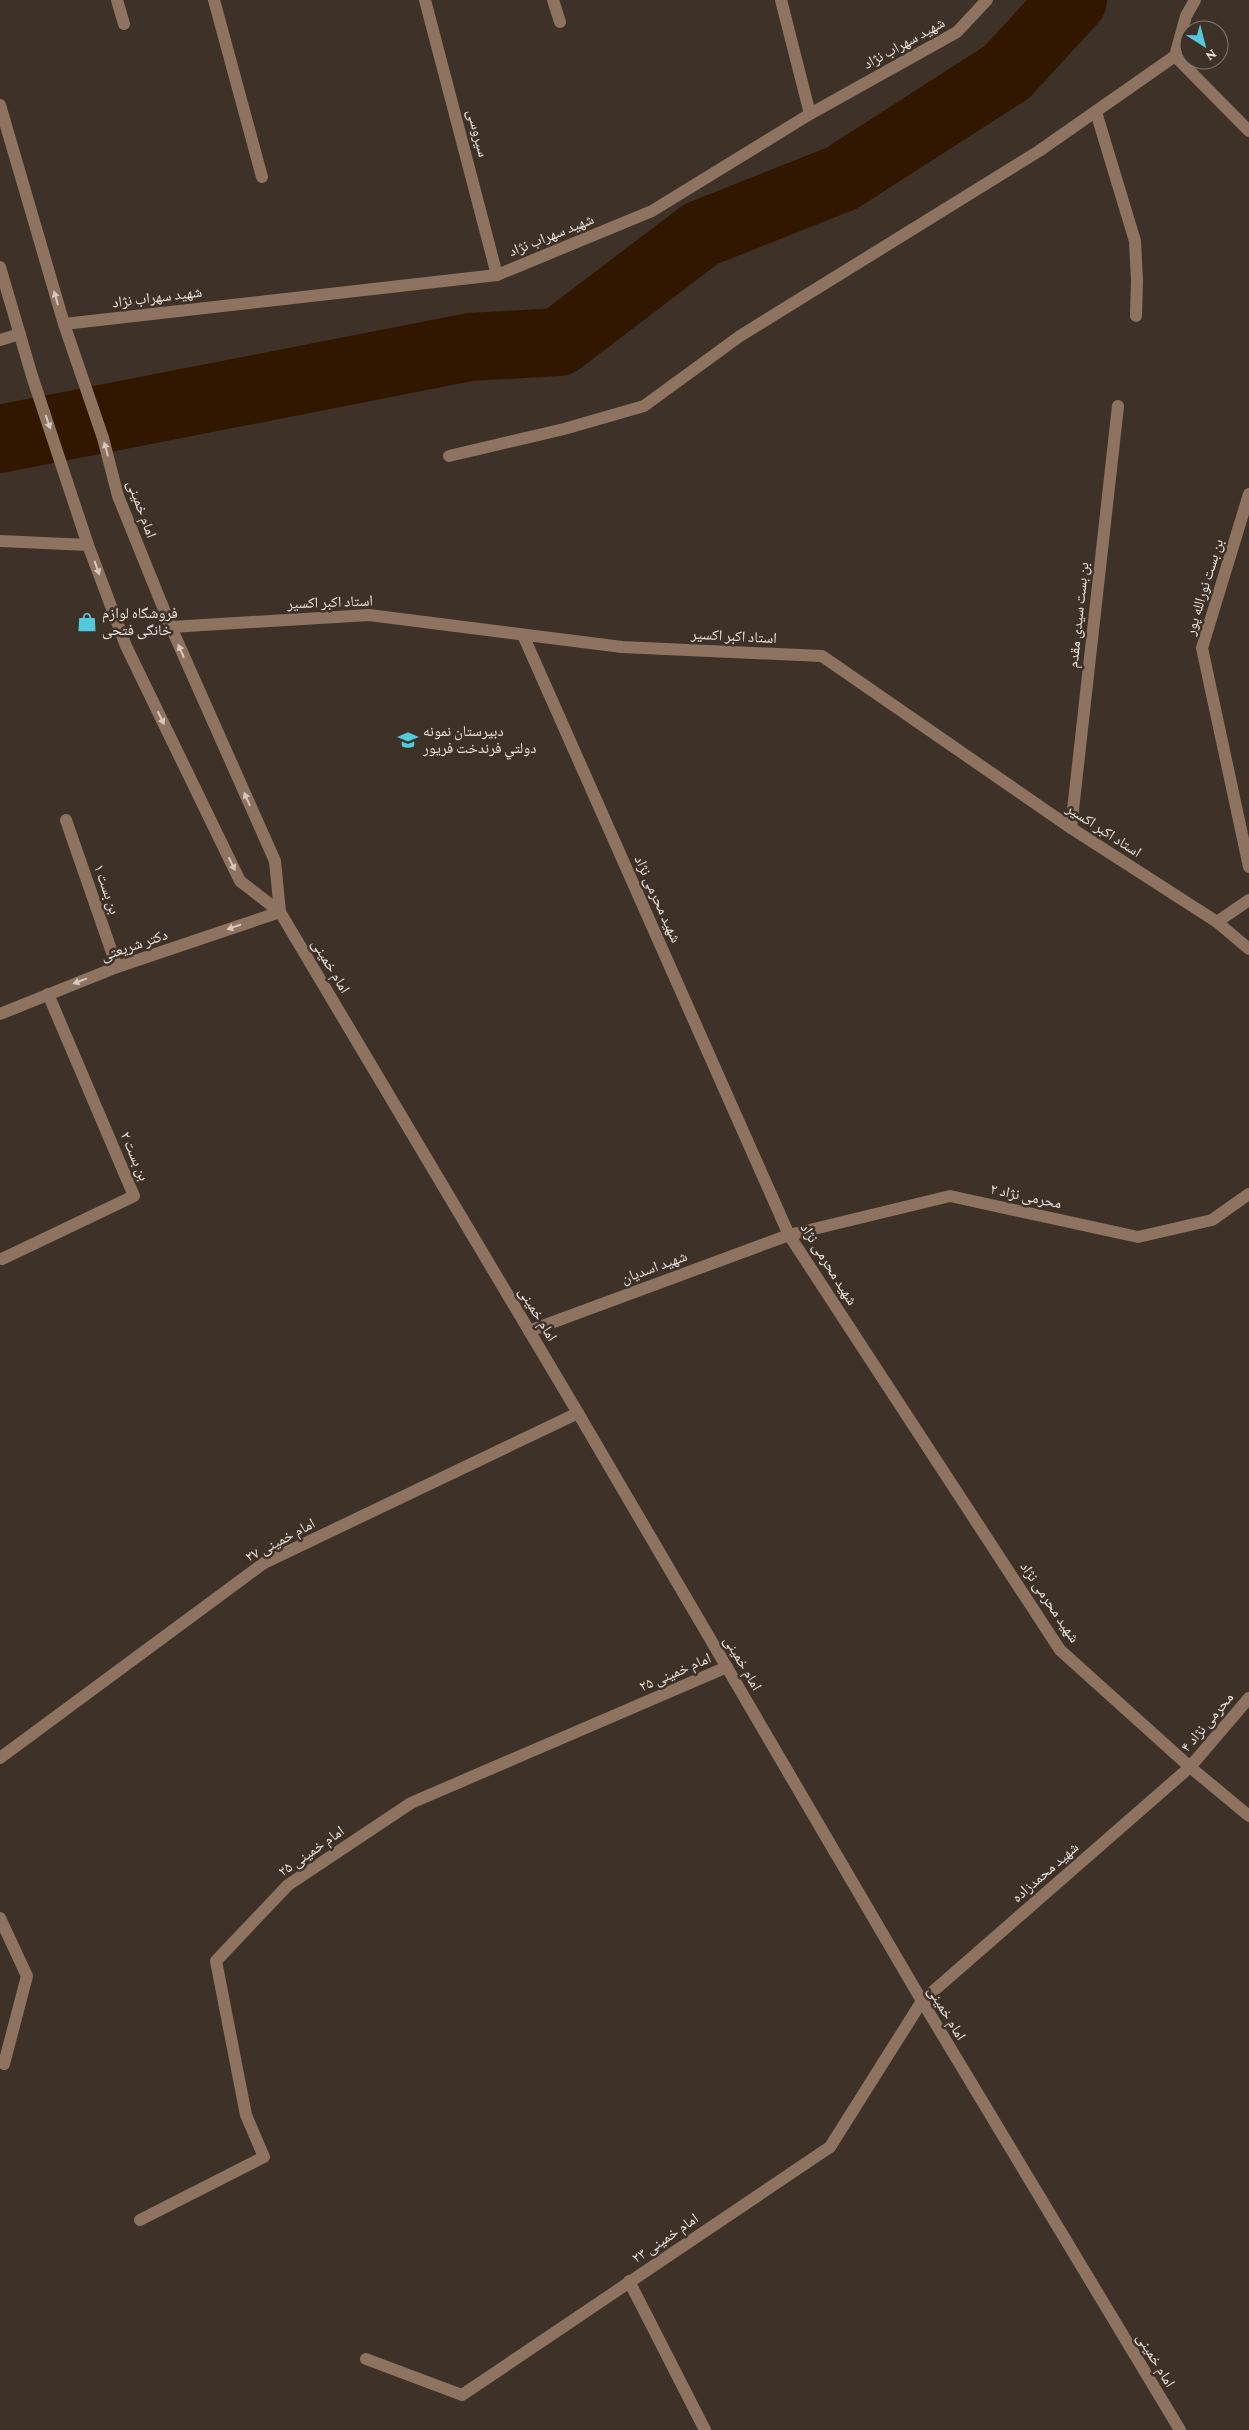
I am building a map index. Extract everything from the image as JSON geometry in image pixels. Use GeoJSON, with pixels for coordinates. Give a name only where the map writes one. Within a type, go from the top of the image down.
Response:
{"type":"FeatureCollection","features":[{"type":"Feature","properties":{"kind":"street"},"geometry":{"type":"LineString","coordinates":[[116,0],[124,24]]}},
{"type":"Feature","properties":{"kind":"street"},"geometry":{"type":"LineString","coordinates":[[214,0],[262,177]]}},
{"type":"Feature","properties":{"kind":"street","name":"سیروسی"},"geometry":{"type":"LineString","coordinates":[[425,0],[497,275]]}},
{"type":"Feature","properties":{"kind":"street"},"geometry":{"type":"LineString","coordinates":[[553,0],[560,22]]}},
{"type":"Feature","properties":{"kind":"street"},"geometry":{"type":"LineString","coordinates":[[781,0],[810,114]]}},
{"type":"Feature","properties":{"kind":"street","name":"شهید سهراب نژاد"},"geometry":{"type":"LineString","coordinates":[[64,324],[497,275],[652,211],[810,114],[957,32],[987,0]]}},
{"type":"Feature","properties":{"kind":"street"},"geometry":{"type":"LineString","coordinates":[[449,456],[564,429],[644,406],[740,336],[1039,151],[1175,56],[1186,16],[1195,0]]}},
{"type":"Feature","properties":{"kind":"street"},"geometry":{"type":"LineString","coordinates":[[1175,56],[1249,131]]}},
{"type":"Feature","properties":{"kind":"street","name":"امام خمینی"},"geometry":{"type":"LineString","coordinates":[[0,105],[64,324],[103,438],[118,496],[171,627],[275,861],[280,912]]}},
{"type":"Feature","properties":{"kind":"street"},"geometry":{"type":"LineString","coordinates":[[1096,112],[1135,241],[1138,281],[1136,316]]}},
{"type":"Feature","properties":{"kind":"street","name":"امام خمینی"},"geometry":{"type":"LineString","coordinates":[[0,267],[32,376],[75,506],[126,646],[240,881],[280,912],[530,1331],[922,2002],[1180,2430]]}},
{"type":"Feature","properties":{"kind":"street"},"geometry":{"type":"LineString","coordinates":[[0,340],[20,334]]}},
{"type":"Feature","properties":{"kind":"street","name":"بن بست سیدی مقدم"},"geometry":{"type":"LineString","coordinates":[[1071,828],[1118,406]]}},
{"type":"Feature","properties":{"kind":"street","name":"بن بست نورالله پور"},"geometry":{"type":"LineString","coordinates":[[1249,494],[1202,648],[1249,867]]}},
{"type":"Feature","properties":{"kind":"street"},"geometry":{"type":"LineString","coordinates":[[0,541],[88,545]]}},
{"type":"Feature","properties":{"kind":"street","name":"استاد اکبر اکسیر"},"geometry":{"type":"LineString","coordinates":[[171,627],[369,615],[622,647],[822,656],[1071,828],[1217,922],[1249,948]]}},
{"type":"Feature","properties":{"kind":"street","name":"شهید محرمی نژاد"},"geometry":{"type":"LineString","coordinates":[[523,635],[789,1235],[1060,1650],[1190,1767],[1249,1816]]}},
{"type":"Feature","properties":{"kind":"street","name":"بن بست ۱"},"geometry":{"type":"LineString","coordinates":[[66,820],[117,967]]}},
{"type":"Feature","properties":{"kind":"street"},"geometry":{"type":"LineString","coordinates":[[1217,922],[1249,900]]}},
{"type":"Feature","properties":{"kind":"street","name":"دکتر شریعتی"},"geometry":{"type":"LineString","coordinates":[[0,1014],[117,967],[280,912]]}},
{"type":"Feature","properties":{"kind":"street","name":"بن بست ۲"},"geometry":{"type":"LineString","coordinates":[[2,1260],[134,1196],[48,994]]}},
{"type":"Feature","properties":{"kind":"street","name":"محرمی نژاد ۲"},"geometry":{"type":"LineString","coordinates":[[789,1235],[950,1196],[1138,1237],[1212,1220],[1249,1194]]}},
{"type":"Feature","properties":{"kind":"street","name":"شهید اسدیان"},"geometry":{"type":"LineString","coordinates":[[530,1331],[789,1235]]}},
{"type":"Feature","properties":{"kind":"street","name":"امام خمینی ۲۷"},"geometry":{"type":"LineString","coordinates":[[0,1758],[264,1564],[578,1413]]}},
{"type":"Feature","properties":{"kind":"street","name":"امام خمینی ۲۵"},"geometry":{"type":"LineString","coordinates":[[140,2220],[264,2157],[246,2116],[216,1961],[288,1885],[411,1803],[727,1667]]}},
{"type":"Feature","properties":{"kind":"street","name":"محرمی نژاد ۴"},"geometry":{"type":"LineString","coordinates":[[1190,1767],[1249,1698]]}},
{"type":"Feature","properties":{"kind":"street","name":"شهید محمدزاده"},"geometry":{"type":"LineString","coordinates":[[922,2002],[1190,1767]]}},
{"type":"Feature","properties":{"kind":"street"},"geometry":{"type":"LineString","coordinates":[[0,1918],[27,1976],[4,2064]]}},
{"type":"Feature","properties":{"kind":"street","name":"امام خمینی ۲۳"},"geometry":{"type":"LineString","coordinates":[[366,2359],[462,2395],[830,2147],[922,2002]]}},
{"type":"Feature","properties":{"kind":"street"},"geometry":{"type":"LineString","coordinates":[[630,2281],[705,2430]]}},
{"type":"Feature","properties":{"kind":"waterway"},"geometry":{"type":"LineString","coordinates":[[0,439],[470,347],[559,342],[701,234],[842,178],[1007,72],[1073,0]]}},
{"type":"Feature","properties":{"kind":"place","name":"فروشگاه لوازم خانگی فتحی"},"geometry":{"type":"Point","coordinates":[87,622]}},
{"type":"Feature","properties":{"kind":"place","name":"دبیرستان نمونه دولتي فرندخت فريور"},"geometry":{"type":"Point","coordinates":[408,740]}}]}
